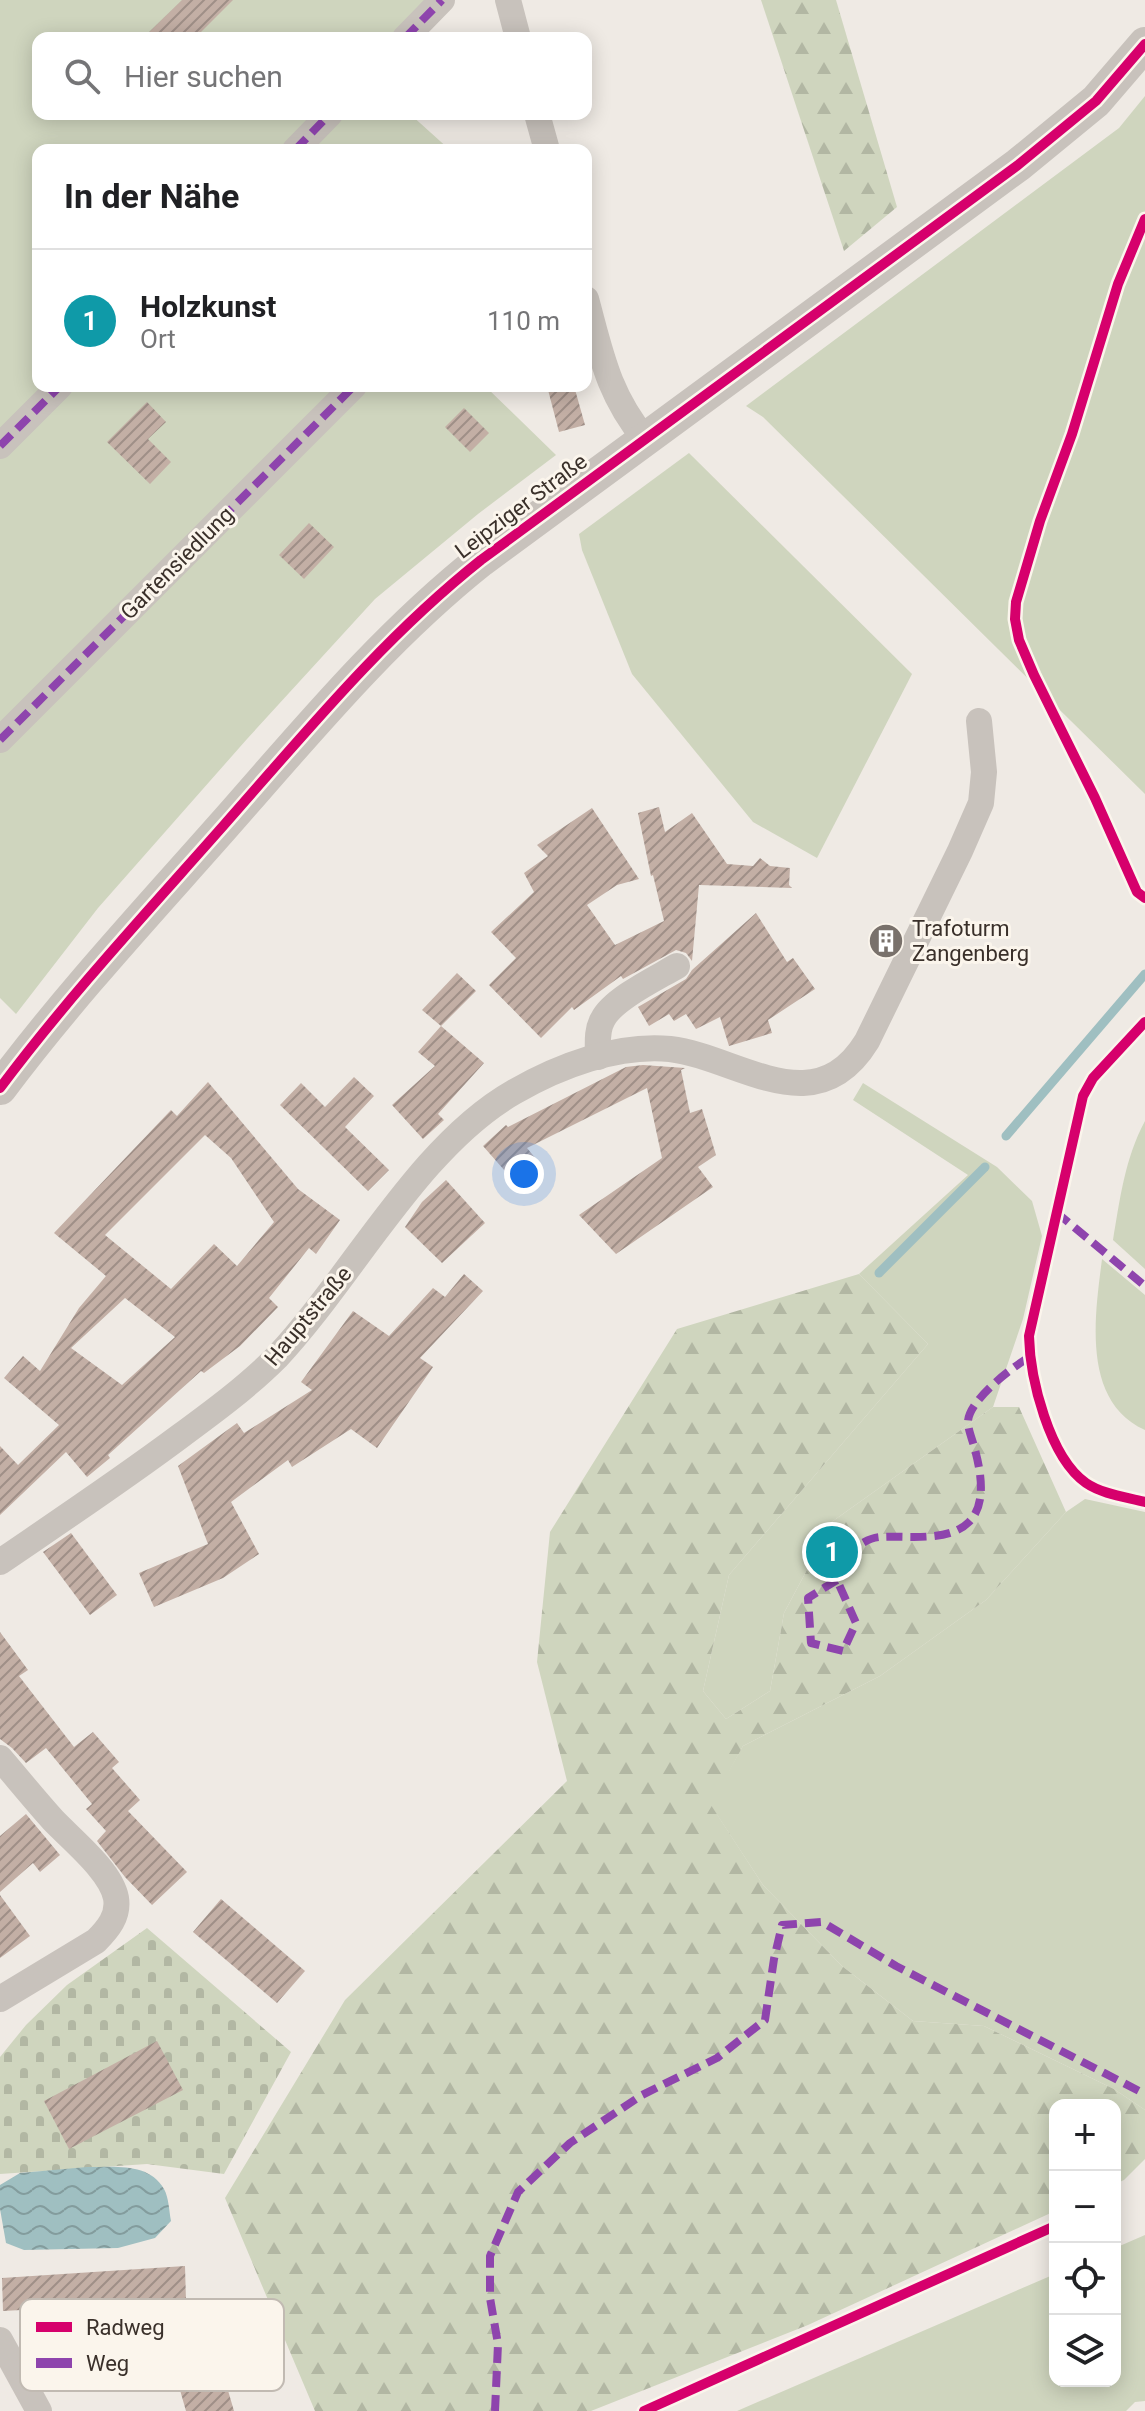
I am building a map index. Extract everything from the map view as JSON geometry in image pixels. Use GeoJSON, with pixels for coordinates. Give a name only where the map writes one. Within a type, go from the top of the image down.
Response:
{"type":"FeatureCollection","features":[{"type":"Feature","properties":{"kind":"street"},"geometry":{"type":"LineString","coordinates":[[411,32],[442,0]]}},
{"type":"Feature","properties":{"kind":"street"},"geometry":{"type":"LineString","coordinates":[[508,0],[516,32]]}},
{"type":"Feature","properties":{"kind":"street","name":"Leipziger Straße"},"geometry":{"type":"LineString","coordinates":[[0,1088],[111,954],[385,645],[458,578],[1044,144],[1096,101],[1145,44]]}},
{"type":"Feature","properties":{"kind":"street"},"geometry":{"type":"LineString","coordinates":[[301,144],[324,120]]}},
{"type":"Feature","properties":{"kind":"street"},"geometry":{"type":"LineString","coordinates":[[539,120],[545,144]]}},
{"type":"Feature","properties":{"kind":"street"},"geometry":{"type":"LineString","coordinates":[[592,320],[612,390],[645,439]]}},
{"type":"Feature","properties":{"kind":"street"},"geometry":{"type":"LineString","coordinates":[[0,446],[54,392]]}},
{"type":"Feature","properties":{"kind":"street","name":"Gartensiedlung"},"geometry":{"type":"LineString","coordinates":[[0,740],[348,392]]}},
{"type":"Feature","properties":{"kind":"street","name":"Hauptstraße"},"geometry":{"type":"LineString","coordinates":[[0,1562],[156,1454],[256,1377],[300,1330],[423,1175],[471,1124],[513,1093],[555,1072],[598,1057],[630,1051],[669,1049],[712,1060],[764,1079],[789,1083],[807,1083],[851,1064],[867,1041],[981,803],[984,772],[979,721]]}},
{"type":"Feature","properties":{"kind":"street"},"geometry":{"type":"LineString","coordinates":[[598,1057],[598,1034],[603,1018],[614,1006],[677,966]]}},
{"type":"Feature","properties":{"kind":"street"},"geometry":{"type":"LineString","coordinates":[[0,1758],[103,1871],[116,1895],[117,1908],[113,1921],[96,1941],[0,1999]]}},
{"type":"Feature","properties":{"kind":"street"},"geometry":{"type":"LineString","coordinates":[[0,2340],[20,2376]]}},
{"type":"Feature","properties":{"kind":"street"},"geometry":{"type":"LineString","coordinates":[[28,2391],[39,2411]]}},
{"type":"Feature","properties":{"kind":"green space"},"geometry":{"type":"Polygon","coordinates":[[[0,0],[427,0],[394,32],[32,32],[32,120],[417,120],[443,144],[32,144],[32,392],[491,392],[556,455],[375,599],[98,908],[16,1014],[0,998],[0,0]]]}},
{"type":"Feature","properties":{"kind":"green space"},"geometry":{"type":"Polygon","coordinates":[[[761,0],[836,0],[897,207],[844,251],[761,0]]]}},
{"type":"Feature","properties":{"kind":"green space"},"geometry":{"type":"Polygon","coordinates":[[[1145,96],[1145,794],[763,417],[746,406],[1119,128],[1145,96]]]}},
{"type":"Feature","properties":{"kind":"green space"},"geometry":{"type":"Polygon","coordinates":[[[689,453],[912,674],[817,858],[753,822],[632,674],[582,550],[579,534],[689,453]]]}},
{"type":"Feature","properties":{"kind":"green space"},"geometry":{"type":"Polygon","coordinates":[[[863,1083],[997,1167],[1032,1201],[1042,1236],[1023,1319],[993,1407],[833,1521],[784,1613],[770,1691],[726,1719],[703,1691],[729,1575],[928,1344],[859,1274],[968,1175],[853,1100],[863,1083]]]}},
{"type":"Feature","properties":{"kind":"green space"},"geometry":{"type":"Polygon","coordinates":[[[1145,1121],[1145,1269],[1113,1240],[1128,1164],[1145,1121]]]}},
{"type":"Feature","properties":{"kind":"green space"},"geometry":{"type":"Polygon","coordinates":[[[1102,1259],[1145,1295],[1145,1430],[1124,1417],[1110,1399],[1101,1378],[1096,1330],[1102,1259]]]}},
{"type":"Feature","properties":{"kind":"green space"},"geometry":{"type":"Polygon","coordinates":[[[859,1274],[928,1344],[729,1575],[703,1691],[726,1719],[770,1691],[784,1613],[833,1521],[993,1407],[1019,1407],[1066,1512],[986,1600],[880,1676],[743,1746],[711,1805],[763,1885],[842,1966],[913,2021],[984,2026],[1114,2089],[1145,2110],[1145,2159],[1121,2181],[1121,2099],[1049,2099],[1049,2214],[808,2325],[591,2411],[315,2411],[284,2338],[284,2299],[268,2299],[225,2198],[345,2000],[567,1781],[537,1662],[550,1532],[677,1329],[859,1274]]]}},
{"type":"Feature","properties":{"kind":"green space"},"geometry":{"type":"Polygon","coordinates":[[[1085,1499],[1145,1512],[1145,2110],[1114,2089],[984,2026],[913,2021],[842,1966],[763,1885],[710,1804],[743,1746],[880,1676],[986,1600],[1066,1512],[1085,1499]]]}},
{"type":"Feature","properties":{"kind":"green space"},"geometry":{"type":"Polygon","coordinates":[[[147,1928],[291,2052],[224,2174],[147,2164],[0,2174],[0,2057],[26,2025],[67,1985],[147,1928]]]}},
{"type":"Feature","properties":{"kind":"green space"},"geometry":{"type":"Polygon","coordinates":[[[1145,2235],[1145,2401],[1135,2402],[1126,2411],[737,2411],[1049,2277],[1049,2387],[1121,2387],[1121,2245],[1145,2235]]]}},
{"type":"Feature","properties":{"kind":"water"},"geometry":{"type":"Polygon","coordinates":[[[87,2167],[130,2168],[149,2174],[166,2193],[171,2221],[155,2238],[118,2248],[24,2250],[6,2243],[0,2209],[0,2185],[20,2173],[87,2167]]]}},
{"type":"Feature","properties":{"kind":"building"},"geometry":{"type":"Polygon","coordinates":[[[182,0],[233,0],[201,32],[149,32],[182,0]]]}},
{"type":"Feature","properties":{"kind":"building"},"geometry":{"type":"Polygon","coordinates":[[[549,392],[576,392],[585,425],[559,432],[549,392]]]}},
{"type":"Feature","properties":{"kind":"building"},"geometry":{"type":"Polygon","coordinates":[[[147,402],[166,422],[148,439],[171,462],[150,484],[107,442],[147,402]]]}},
{"type":"Feature","properties":{"kind":"building"},"geometry":{"type":"Polygon","coordinates":[[[464,408],[489,433],[470,452],[445,427],[464,408]]]}},
{"type":"Feature","properties":{"kind":"building"},"geometry":{"type":"Polygon","coordinates":[[[309,523],[334,547],[304,579],[279,555],[309,523]]]}},
{"type":"Feature","properties":{"kind":"building"},"geometry":{"type":"Polygon","coordinates":[[[659,807],[665,832],[692,813],[727,864],[753,866],[760,858],[770,866],[790,868],[789,885],[792,888],[699,885],[692,961],[686,953],[676,950],[623,979],[621,976],[574,1010],[572,1007],[541,1038],[489,985],[516,958],[491,932],[534,892],[524,873],[548,856],[537,845],[592,808],[639,879],[617,885],[587,905],[615,945],[664,921],[638,813],[659,807]]]}},
{"type":"Feature","properties":{"kind":"building"},"geometry":{"type":"Polygon","coordinates":[[[756,913],[787,962],[793,958],[815,989],[768,1020],[772,1033],[729,1046],[720,1017],[696,1029],[686,1014],[674,1021],[669,1014],[649,1026],[638,1007],[686,979],[692,970],[756,913]]]}},
{"type":"Feature","properties":{"kind":"building"},"geometry":{"type":"Polygon","coordinates":[[[457,973],[476,991],[441,1026],[422,1010],[457,973]]]}},
{"type":"Feature","properties":{"kind":"building"},"geometry":{"type":"Polygon","coordinates":[[[441,1026],[484,1063],[438,1114],[444,1120],[423,1139],[392,1105],[435,1066],[418,1052],[441,1026]]]}},
{"type":"Feature","properties":{"kind":"building"},"geometry":{"type":"Polygon","coordinates":[[[626,1067],[685,1068],[681,1070],[690,1113],[702,1109],[716,1155],[698,1167],[713,1187],[616,1254],[579,1215],[662,1158],[647,1088],[527,1148],[541,1165],[518,1186],[483,1146],[506,1125],[508,1127],[626,1067]]]}},
{"type":"Feature","properties":{"kind":"building"},"geometry":{"type":"Polygon","coordinates":[[[354,1077],[374,1096],[345,1127],[389,1170],[368,1191],[280,1105],[301,1083],[325,1107],[354,1077]]]}},
{"type":"Feature","properties":{"kind":"building"},"geometry":{"type":"Polygon","coordinates":[[[208,1082],[298,1189],[340,1220],[316,1254],[309,1248],[269,1298],[278,1307],[240,1346],[204,1373],[201,1371],[87,1477],[66,1452],[0,1515],[0,1446],[18,1465],[59,1425],[4,1378],[23,1356],[40,1371],[79,1308],[106,1276],[54,1233],[171,1110],[177,1116],[208,1082]],[[205,1135],[105,1235],[171,1289],[214,1244],[237,1266],[274,1222],[231,1158],[205,1135]],[[125,1298],[71,1348],[122,1385],[175,1337],[125,1298]]]}},
{"type":"Feature","properties":{"kind":"building"},"geometry":{"type":"Polygon","coordinates":[[[446,1180],[485,1223],[442,1263],[405,1227],[422,1202],[446,1180]]]}},
{"type":"Feature","properties":{"kind":"building"},"geometry":{"type":"Polygon","coordinates":[[[464,1274],[483,1291],[420,1358],[433,1367],[377,1448],[351,1429],[292,1467],[288,1460],[231,1502],[259,1554],[223,1578],[154,1607],[139,1573],[208,1544],[178,1466],[237,1423],[244,1433],[312,1390],[301,1382],[353,1311],[389,1336],[433,1288],[445,1297],[464,1274]]]}},
{"type":"Feature","properties":{"kind":"building"},"geometry":{"type":"Polygon","coordinates":[[[71,1533],[117,1595],[90,1615],[43,1552],[71,1533]]]}},
{"type":"Feature","properties":{"kind":"building"},"geometry":{"type":"Polygon","coordinates":[[[0,1632],[28,1670],[19,1676],[74,1747],[93,1732],[119,1762],[112,1768],[140,1800],[128,1811],[187,1872],[152,1905],[97,1841],[106,1831],[86,1809],[92,1804],[46,1748],[26,1763],[0,1739],[0,1632]]]}},
{"type":"Feature","properties":{"kind":"building"},"geometry":{"type":"Polygon","coordinates":[[[26,1814],[60,1855],[40,1872],[33,1863],[0,1892],[0,1836],[26,1814]]]}},
{"type":"Feature","properties":{"kind":"building"},"geometry":{"type":"Polygon","coordinates":[[[0,1895],[30,1936],[0,1958],[0,1895]]]}},
{"type":"Feature","properties":{"kind":"building"},"geometry":{"type":"Polygon","coordinates":[[[221,1899],[305,1971],[277,2003],[193,1932],[221,1899]]]}},
{"type":"Feature","properties":{"kind":"building"},"geometry":{"type":"Polygon","coordinates":[[[157,2041],[183,2090],[69,2149],[44,2101],[157,2041]]]}},
{"type":"Feature","properties":{"kind":"building"},"geometry":{"type":"Polygon","coordinates":[[[185,2266],[186,2299],[20,2299],[20,2310],[3,2311],[2,2278],[185,2266]]]}},
{"type":"Feature","properties":{"kind":"building"},"geometry":{"type":"Polygon","coordinates":[[[180,2391],[228,2391],[234,2411],[186,2411],[180,2391]]]}},
{"type":"Feature","properties":{"kind":"waterway"},"geometry":{"type":"LineString","coordinates":[[1006,1136],[1145,974]]}},
{"type":"Feature","properties":{"kind":"waterway"},"geometry":{"type":"LineString","coordinates":[[879,1273],[985,1167]]}},
{"type":"Feature","properties":{"kind":"marked path"},"geometry":{"type":"LineString","coordinates":[[411,32],[442,0]]}},
{"type":"Feature","properties":{"kind":"marked path"},"geometry":{"type":"LineString","coordinates":[[301,144],[324,120]]}},
{"type":"Feature","properties":{"kind":"marked path"},"geometry":{"type":"LineString","coordinates":[[0,446],[54,392]]}},
{"type":"Feature","properties":{"kind":"marked path"},"geometry":{"type":"LineString","coordinates":[[0,740],[348,392]]}},
{"type":"Feature","properties":{"kind":"marked path"},"geometry":{"type":"LineString","coordinates":[[1056,1212],[1145,1286]]}},
{"type":"Feature","properties":{"kind":"marked path"},"geometry":{"type":"LineString","coordinates":[[837,1580],[808,1598],[811,1643],[843,1651],[856,1623],[837,1580],[842,1556],[875,1538],[950,1533],[969,1522],[981,1495],[978,1464],[968,1425],[970,1414],[993,1385],[1030,1357]]}},
{"type":"Feature","properties":{"kind":"marked path"},"geometry":{"type":"LineString","coordinates":[[495,2411],[498,2344],[490,2298],[490,2256],[518,2192],[570,2143],[642,2095],[717,2058],[765,2020],[782,1925],[822,1922],[896,1966],[1145,2094]]}},
{"type":"Feature","properties":{"kind":"cycle path"},"geometry":{"type":"LineString","coordinates":[[0,1088],[81,987],[316,721],[411,621],[481,560],[1018,165],[1096,101],[1145,44]]}},
{"type":"Feature","properties":{"kind":"cycle path"},"geometry":{"type":"LineString","coordinates":[[1145,219],[1118,284],[1072,434],[1040,521],[1016,602],[1015,619],[1019,640],[1034,675],[1137,892],[1145,898]]}},
{"type":"Feature","properties":{"kind":"cycle path"},"geometry":{"type":"LineString","coordinates":[[1145,1022],[1093,1078],[1083,1096],[1029,1336],[1033,1373],[1044,1416],[1073,1471],[1092,1487],[1145,1502]]}},
{"type":"Feature","properties":{"kind":"cycle path"},"geometry":{"type":"LineString","coordinates":[[644,2411],[1049,2229]]}},
{"type":"Feature","properties":{"kind":"place","name":"Trafoturm Zangenberg"},"geometry":{"type":"Point","coordinates":[886,941]}},
{"type":"Feature","properties":{"kind":"place","name":"Holzkunst"},"geometry":{"type":"Point","coordinates":[832,1552]}}]}
